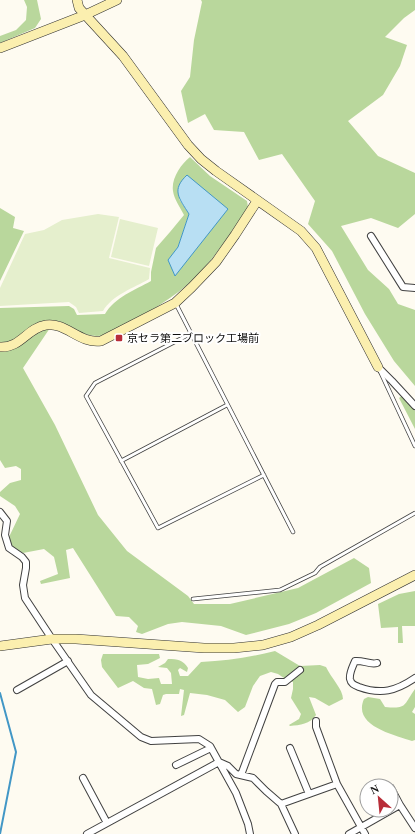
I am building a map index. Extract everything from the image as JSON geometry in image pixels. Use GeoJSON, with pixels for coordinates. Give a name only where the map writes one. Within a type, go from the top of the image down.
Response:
{"type":"FeatureCollection","features":[{"type":"Feature","properties":{"kind":"street"},"geometry":{"type":"LineString","coordinates":[[77,0],[80,8],[123,56],[188,145],[201,159],[216,172],[301,231],[316,248],[378,368],[415,406]]}},
{"type":"Feature","properties":{"kind":"street"},"geometry":{"type":"LineString","coordinates":[[0,48],[117,0]]}},
{"type":"Feature","properties":{"kind":"street"},"geometry":{"type":"LineString","coordinates":[[0,347],[10,347],[32,331],[48,324],[57,326],[86,340],[94,342],[102,341],[175,302],[216,262],[257,201]]}},
{"type":"Feature","properties":{"kind":"street"},"geometry":{"type":"LineString","coordinates":[[371,236],[403,288],[415,288]]}},
{"type":"Feature","properties":{"kind":"street"},"geometry":{"type":"LineString","coordinates":[[0,512],[6,521],[5,535],[9,548],[22,557],[26,562],[23,585],[25,598],[91,695],[141,737],[152,741],[199,739],[210,746],[236,793],[248,824],[250,834]]}},
{"type":"Feature","properties":{"kind":"street"},"geometry":{"type":"LineString","coordinates":[[0,646],[52,638],[76,638],[204,648],[234,648],[263,645],[291,637],[318,625],[415,574]]}},
{"type":"Feature","properties":{"kind":"street"},"geometry":{"type":"LineString","coordinates":[[378,663],[373,664],[360,660],[355,661],[350,675],[350,681],[353,684],[369,691],[380,692],[404,685],[415,678]]}},
{"type":"Feature","properties":{"kind":"street"},"geometry":{"type":"LineString","coordinates":[[17,690],[68,661]]}},
{"type":"Feature","properties":{"kind":"street"},"geometry":{"type":"LineString","coordinates":[[241,775],[275,684],[277,682],[285,682],[300,670]]}},
{"type":"Feature","properties":{"kind":"street"},"geometry":{"type":"LineString","coordinates":[[316,720],[316,727],[337,784],[365,834]]}},
{"type":"Feature","properties":{"kind":"street"},"geometry":{"type":"LineString","coordinates":[[176,765],[211,748]]}},
{"type":"Feature","properties":{"kind":"street"},"geometry":{"type":"LineString","coordinates":[[290,748],[309,794]]}},
{"type":"Feature","properties":{"kind":"street"},"geometry":{"type":"LineString","coordinates":[[219,762],[228,766],[236,774],[253,778],[281,804],[295,834]]}},
{"type":"Feature","properties":{"kind":"street"},"geometry":{"type":"LineString","coordinates":[[87,834],[219,762]]}},
{"type":"Feature","properties":{"kind":"street"},"geometry":{"type":"LineString","coordinates":[[83,778],[107,823]]}},
{"type":"Feature","properties":{"kind":"street"},"geometry":{"type":"LineString","coordinates":[[281,804],[337,784]]}},
{"type":"Feature","properties":{"kind":"street"},"geometry":{"type":"LineString","coordinates":[[349,834],[400,805],[415,828]]}},
{"type":"Feature","properties":{"kind":"lane"},"geometry":{"type":"LineString","coordinates":[[175,302],[190,334],[294,532]]}},
{"type":"Feature","properties":{"kind":"lane"},"geometry":{"type":"LineString","coordinates":[[190,334],[95,384],[86,396],[158,528],[264,475]]}},
{"type":"Feature","properties":{"kind":"lane"},"geometry":{"type":"LineString","coordinates":[[378,368],[415,446]]}},
{"type":"Feature","properties":{"kind":"lane"},"geometry":{"type":"LineString","coordinates":[[120,460],[227,405]]}},
{"type":"Feature","properties":{"kind":"lane"},"geometry":{"type":"LineString","coordinates":[[193,599],[280,590],[315,572],[320,567],[415,513]]}},
{"type":"Feature","properties":{"kind":"green space"},"geometry":{"type":"Polygon","coordinates":[[[24,0],[37,0],[41,19],[35,28],[0,43],[0,36],[16,30],[26,20],[27,7],[24,0]]]}},
{"type":"Feature","properties":{"kind":"green space"},"geometry":{"type":"Polygon","coordinates":[[[201,0],[415,0],[415,10],[404,18],[385,37],[407,45],[400,66],[383,95],[348,121],[378,156],[415,173],[415,214],[398,228],[371,218],[341,226],[368,270],[389,289],[398,304],[415,310],[415,386],[394,361],[365,314],[332,251],[308,224],[315,201],[282,154],[259,160],[244,132],[214,130],[205,114],[188,123],[181,91],[190,77],[194,40],[202,2],[201,0]]]}},
{"type":"Feature","properties":{"kind":"green space"},"geometry":{"type":"Polygon","coordinates":[[[190,157],[210,176],[247,201],[248,207],[213,257],[179,292],[159,306],[105,335],[92,336],[75,330],[59,321],[50,328],[23,368],[55,425],[98,515],[127,551],[188,596],[194,604],[230,604],[298,588],[354,558],[369,568],[371,583],[316,613],[289,624],[246,635],[221,626],[182,622],[168,624],[142,634],[136,632],[138,626],[129,617],[116,616],[73,548],[66,550],[70,578],[41,584],[40,581],[58,574],[54,557],[44,549],[23,553],[12,547],[9,537],[20,514],[15,506],[0,496],[0,492],[10,483],[21,480],[21,469],[16,466],[5,468],[0,460],[0,308],[69,306],[74,309],[77,315],[105,314],[120,298],[151,281],[151,272],[156,248],[184,215],[177,203],[173,186],[177,172],[190,157]],[[179,199],[189,214],[178,247],[228,209],[179,199]]]}},
{"type":"Feature","properties":{"kind":"green space"},"geometry":{"type":"Polygon","coordinates":[[[0,208],[15,217],[13,228],[24,231],[0,281],[0,208]]]}},
{"type":"Feature","properties":{"kind":"green space"},"geometry":{"type":"Polygon","coordinates":[[[98,214],[119,217],[109,258],[150,268],[149,279],[118,296],[107,305],[103,311],[79,313],[76,307],[69,302],[0,306],[0,288],[25,234],[44,230],[62,220],[98,214]]]}},
{"type":"Feature","properties":{"kind":"green space"},"geometry":{"type":"Polygon","coordinates":[[[120,219],[158,228],[149,266],[111,257],[120,219]]]}},
{"type":"Feature","properties":{"kind":"green space"},"geometry":{"type":"Polygon","coordinates":[[[403,395],[415,411],[415,429],[399,398],[403,395]]]}},
{"type":"Feature","properties":{"kind":"green space"},"geometry":{"type":"Polygon","coordinates":[[[415,591],[415,626],[402,626],[403,643],[398,643],[398,627],[381,628],[378,604],[399,594],[415,591]]]}},
{"type":"Feature","properties":{"kind":"green space"},"geometry":{"type":"Polygon","coordinates":[[[275,651],[300,666],[320,665],[326,667],[339,687],[343,699],[329,706],[315,698],[309,697],[316,715],[308,722],[290,726],[289,725],[299,719],[301,714],[291,698],[293,682],[271,672],[260,676],[253,686],[245,707],[238,712],[225,700],[207,695],[190,693],[184,715],[181,716],[184,690],[180,689],[179,694],[163,695],[160,704],[156,705],[152,689],[144,688],[133,681],[118,688],[102,667],[101,660],[103,654],[159,654],[160,658],[148,664],[137,665],[138,677],[148,679],[159,678],[161,684],[172,684],[171,673],[167,668],[158,667],[165,663],[168,659],[177,660],[184,663],[188,668],[187,672],[180,668],[178,670],[180,676],[188,676],[201,662],[220,661],[275,651]]]}},
{"type":"Feature","properties":{"kind":"green space"},"geometry":{"type":"Polygon","coordinates":[[[415,689],[415,707],[412,712],[415,714],[415,740],[412,741],[377,728],[369,723],[364,716],[362,708],[364,699],[368,697],[380,699],[385,707],[401,707],[406,703],[415,689]]]}},
{"type":"Feature","properties":{"kind":"water"},"geometry":{"type":"Polygon","coordinates":[[[187,175],[228,209],[175,276],[168,260],[178,247],[189,214],[178,194],[179,185],[187,175]]]}},
{"type":"Feature","properties":{"kind":"waterway"},"geometry":{"type":"LineString","coordinates":[[0,693],[16,752],[0,834]]}},
{"type":"Feature","properties":{"kind":"place","name":"京セラ第二ブロック工場前"},"geometry":{"type":"Point","coordinates":[119,338]}}]}
